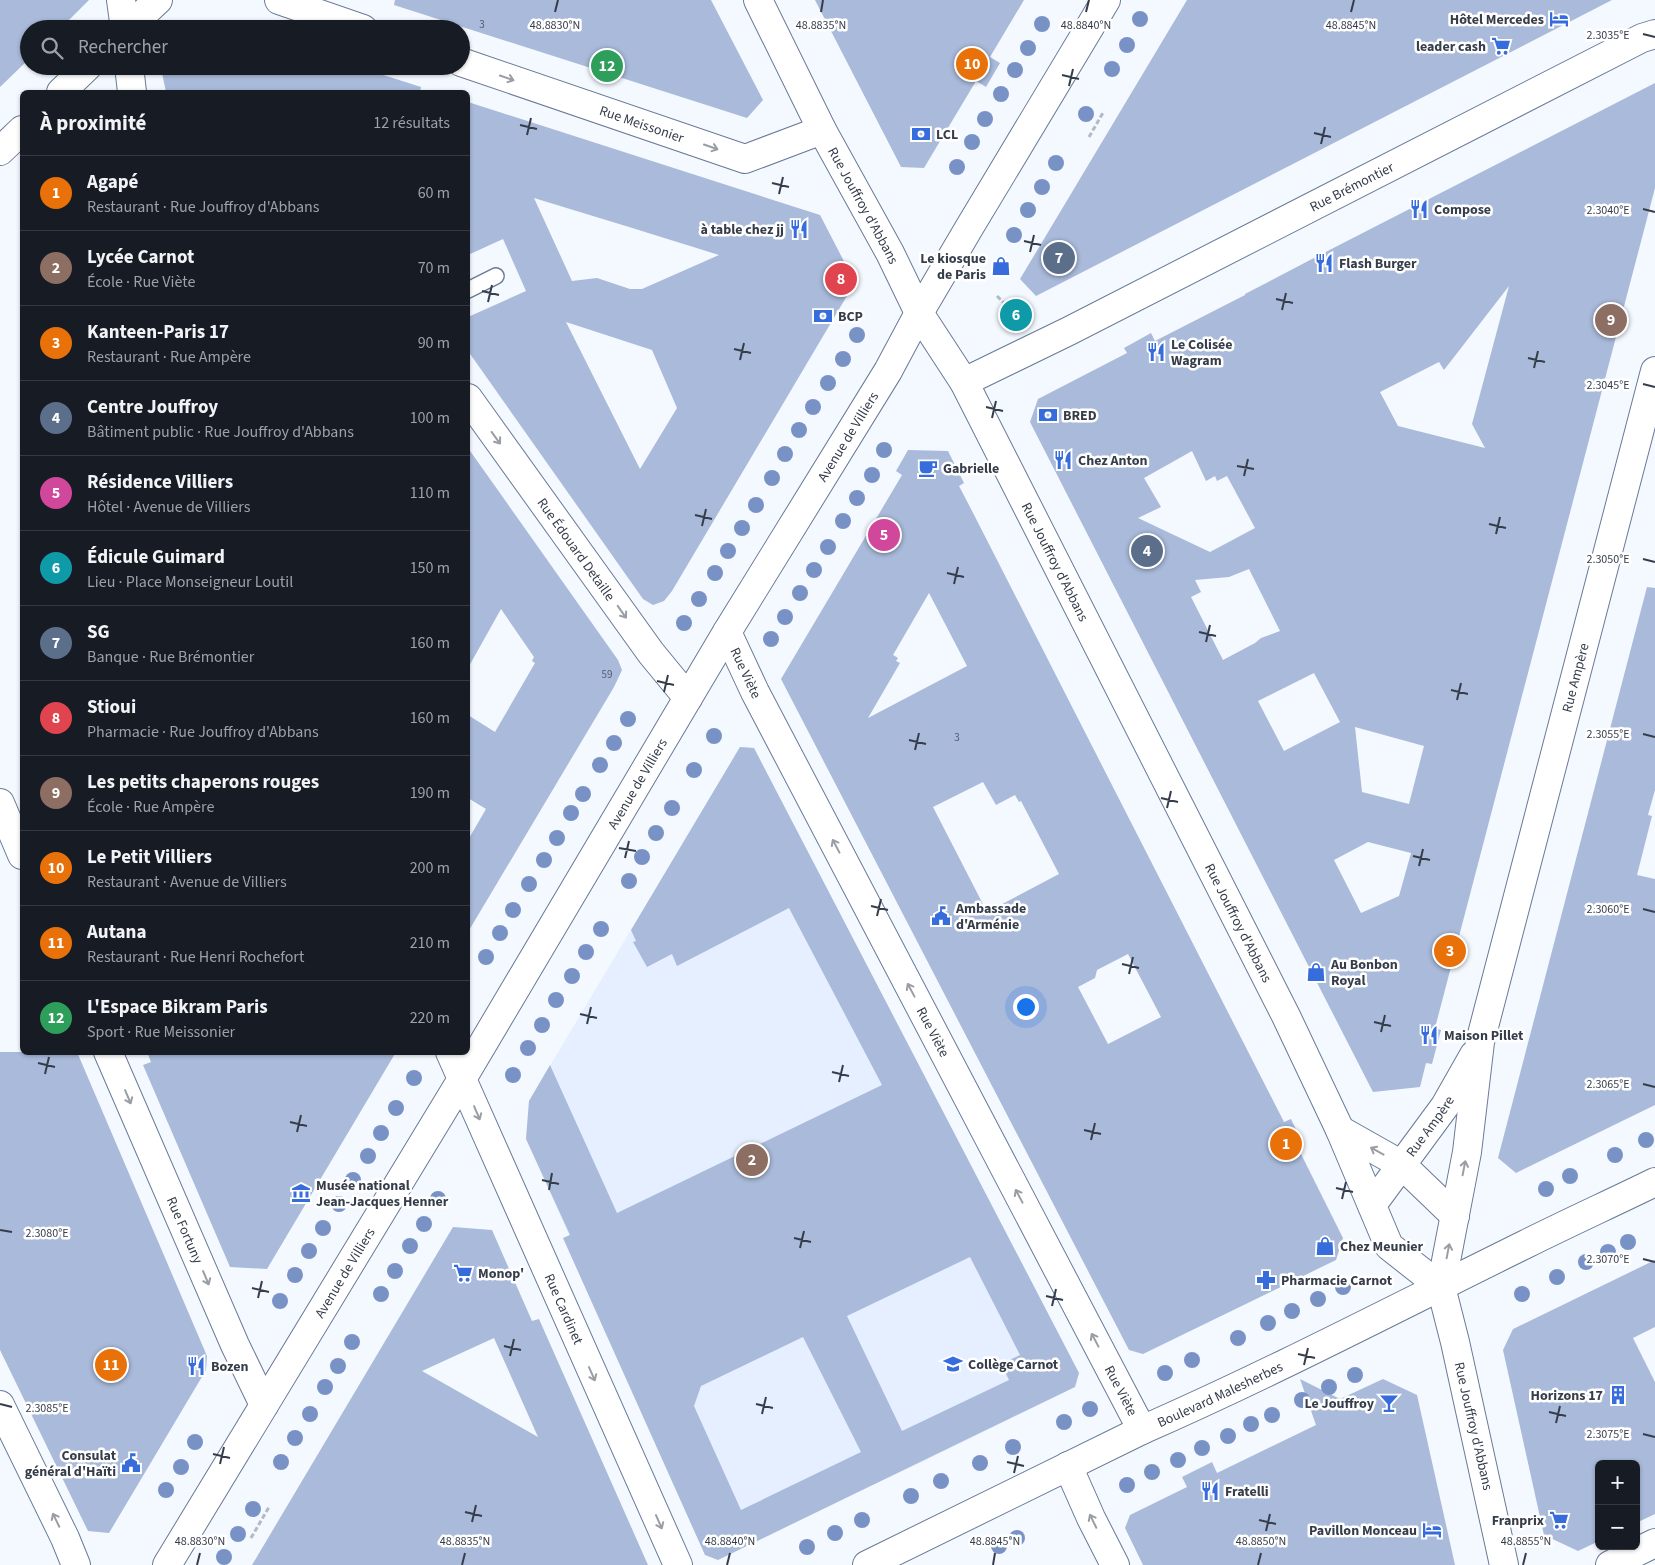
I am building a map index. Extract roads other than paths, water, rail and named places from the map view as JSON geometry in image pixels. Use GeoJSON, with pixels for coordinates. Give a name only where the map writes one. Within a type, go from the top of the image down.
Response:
{"type":"FeatureCollection","features":[{"type":"Feature","properties":{"kind":"street"},"geometry":{"type":"LineString","coordinates":[[121,0],[124,20]]}},
{"type":"Feature","properties":{"kind":"street"},"geometry":{"type":"LineString","coordinates":[[136,20],[158,0]]}},
{"type":"Feature","properties":{"kind":"street"},"geometry":{"type":"LineString","coordinates":[[279,0],[337,20]]}},
{"type":"Feature","properties":{"kind":"street","name":"Rue Jouffroy d'Abbans"},"geometry":{"type":"LineString","coordinates":[[758,0],[822,130],[890,253],[919,313],[964,382],[1286,1016],[1340,1130],[1389,1246],[1441,1287]]}},
{"type":"Feature","properties":{"kind":"street","name":"Avenue de Villiers"},"geometry":{"type":"LineString","coordinates":[[167,1565],[462,1079],[727,632],[888,371],[919,313],[1106,0]]}},
{"type":"Feature","properties":{"kind":"street","name":"Rue Brémontier"},"geometry":{"type":"LineString","coordinates":[[964,382],[1642,38],[1655,34]]}},
{"type":"Feature","properties":{"kind":"street","name":"Rue Meissonier"},"geometry":{"type":"LineString","coordinates":[[470,65],[745,159],[822,130]]}},
{"type":"Feature","properties":{"kind":"street"},"geometry":{"type":"LineString","coordinates":[[63,90],[79,75]]}},
{"type":"Feature","properties":{"kind":"street"},"geometry":{"type":"LineString","coordinates":[[130,75],[132,90]]}},
{"type":"Feature","properties":{"kind":"street"},"geometry":{"type":"LineString","coordinates":[[0,151],[20,132]]}},
{"type":"Feature","properties":{"kind":"street","name":"Rue Ampère"},"geometry":{"type":"LineString","coordinates":[[1455,1216],[1467,1152],[1480,1042],[1655,371]]}},
{"type":"Feature","properties":{"kind":"street","name":"Rue Édouard Detaille"},"geometry":{"type":"LineString","coordinates":[[470,401],[651,653],[688,698]]}},
{"type":"Feature","properties":{"kind":"street","name":"Rue Viète"},"geometry":{"type":"LineString","coordinates":[[727,632],[755,692],[1142,1430]]}},
{"type":"Feature","properties":{"kind":"street"},"geometry":{"type":"LineString","coordinates":[[0,803],[20,850]]}},
{"type":"Feature","properties":{"kind":"street","name":"Rue Ampère"},"geometry":{"type":"LineString","coordinates":[[1372,1205],[1446,1106],[1480,1042]]}},
{"type":"Feature","properties":{"kind":"street","name":"Rue Fortuny"},"geometry":{"type":"LineString","coordinates":[[109,1055],[235,1345],[264,1405]]}},
{"type":"Feature","properties":{"kind":"street","name":"Rue Cardinet"},"geometry":{"type":"LineString","coordinates":[[451,1055],[678,1565]]}},
{"type":"Feature","properties":{"kind":"street"},"geometry":{"type":"LineString","coordinates":[[1340,1130],[1402,1165],[1455,1216]]}},
{"type":"Feature","properties":{"kind":"street","name":"Boulevard Malesherbes"},"geometry":{"type":"LineString","coordinates":[[867,1565],[1655,1182]]}},
{"type":"Feature","properties":{"kind":"street","name":"Rue Jouffroy d'Abbans"},"geometry":{"type":"LineString","coordinates":[[1455,1216],[1441,1287],[1504,1565]]}},
{"type":"Feature","properties":{"kind":"street"},"geometry":{"type":"LineString","coordinates":[[0,1405],[65,1538],[76,1565]]}},
{"type":"Feature","properties":{"kind":"street"},"geometry":{"type":"LineString","coordinates":[[1068,1466],[1114,1565]]}},
{"type":"Feature","properties":{"kind":"street"},"geometry":{"type":"LineString","coordinates":[[1610,1565],[1655,1544]]}},
{"type":"Feature","properties":{"kind":"lane"},"geometry":{"type":"LineString","coordinates":[[470,289],[496,276]]}},
{"type":"Feature","properties":{"kind":"place","name":"Hôtel Mercedes"},"geometry":{"type":"Point","coordinates":[1559,19]}},
{"type":"Feature","properties":{"kind":"place","name":"leader cash"},"geometry":{"type":"Point","coordinates":[1501,46]}},
{"type":"Feature","properties":{"kind":"place","name":"Le Petit Villiers"},"geometry":{"type":"Point","coordinates":[972,64]}},
{"type":"Feature","properties":{"kind":"place","name":"L'Espace Bikram Paris"},"geometry":{"type":"Point","coordinates":[607,66]}},
{"type":"Feature","properties":{"kind":"place","name":"LCL"},"geometry":{"type":"Point","coordinates":[921,134]}},
{"type":"Feature","properties":{"kind":"place","name":"Compose"},"geometry":{"type":"Point","coordinates":[1419,209]}},
{"type":"Feature","properties":{"kind":"place","name":"à table chez jj"},"geometry":{"type":"Point","coordinates":[799,229]}},
{"type":"Feature","properties":{"kind":"place","name":"SG"},"geometry":{"type":"Point","coordinates":[1059,258]}},
{"type":"Feature","properties":{"kind":"place","name":"Flash Burger"},"geometry":{"type":"Point","coordinates":[1324,263]}},
{"type":"Feature","properties":{"kind":"place","name":"Le kiosque de Paris"},"geometry":{"type":"Point","coordinates":[1001,266]}},
{"type":"Feature","properties":{"kind":"place","name":"Stioui"},"geometry":{"type":"Point","coordinates":[841,279]}},
{"type":"Feature","properties":{"kind":"place","name":"Édicule Guimard"},"geometry":{"type":"Point","coordinates":[1016,315]}},
{"type":"Feature","properties":{"kind":"place","name":"BCP"},"geometry":{"type":"Point","coordinates":[823,316]}},
{"type":"Feature","properties":{"kind":"place","name":"Les petits chaperons rouges"},"geometry":{"type":"Point","coordinates":[1611,320]}},
{"type":"Feature","properties":{"kind":"place","name":"Le Colisée Wagram"},"geometry":{"type":"Point","coordinates":[1156,352]}},
{"type":"Feature","properties":{"kind":"place","name":"BRED"},"geometry":{"type":"Point","coordinates":[1048,415]}},
{"type":"Feature","properties":{"kind":"place","name":"Chez Anton"},"geometry":{"type":"Point","coordinates":[1063,460]}},
{"type":"Feature","properties":{"kind":"place","name":"Gabrielle"},"geometry":{"type":"Point","coordinates":[928,468]}},
{"type":"Feature","properties":{"kind":"place","name":"Résidence Villiers"},"geometry":{"type":"Point","coordinates":[884,535]}},
{"type":"Feature","properties":{"kind":"place","name":"Centre Jouffroy"},"geometry":{"type":"Point","coordinates":[1147,551]}},
{"type":"Feature","properties":{"kind":"place","name":"Ambassade d'Arménie"},"geometry":{"type":"Point","coordinates":[941,916]}},
{"type":"Feature","properties":{"kind":"place","name":"Kanteen-Paris 17"},"geometry":{"type":"Point","coordinates":[1450,951]}},
{"type":"Feature","properties":{"kind":"place","name":"Au Bonbon Royal"},"geometry":{"type":"Point","coordinates":[1316,972]}},
{"type":"Feature","properties":{"kind":"place","name":"Maison Pillet"},"geometry":{"type":"Point","coordinates":[1429,1035]}},
{"type":"Feature","properties":{"kind":"place","name":"Agapé"},"geometry":{"type":"Point","coordinates":[1286,1144]}},
{"type":"Feature","properties":{"kind":"place","name":"Lycée Carnot"},"geometry":{"type":"Point","coordinates":[752,1160]}},
{"type":"Feature","properties":{"kind":"place","name":"Musée national Jean-Jacques Henner"},"geometry":{"type":"Point","coordinates":[301,1193]}},
{"type":"Feature","properties":{"kind":"place","name":"Chez Meunier"},"geometry":{"type":"Point","coordinates":[1325,1246]}},
{"type":"Feature","properties":{"kind":"place","name":"Monop'"},"geometry":{"type":"Point","coordinates":[463,1273]}},
{"type":"Feature","properties":{"kind":"place","name":"Pharmacie Carnot"},"geometry":{"type":"Point","coordinates":[1266,1280]}},
{"type":"Feature","properties":{"kind":"place","name":"Collège Carnot"},"geometry":{"type":"Point","coordinates":[953,1364]}},
{"type":"Feature","properties":{"kind":"place","name":"Autana"},"geometry":{"type":"Point","coordinates":[111,1365]}},
{"type":"Feature","properties":{"kind":"place","name":"Bozen"},"geometry":{"type":"Point","coordinates":[196,1366]}},
{"type":"Feature","properties":{"kind":"place","name":"Horizons 17"},"geometry":{"type":"Point","coordinates":[1618,1395]}},
{"type":"Feature","properties":{"kind":"place","name":"Le Jouffroy"},"geometry":{"type":"Point","coordinates":[1389,1403]}},
{"type":"Feature","properties":{"kind":"place","name":"Consulat général d'Haïti"},"geometry":{"type":"Point","coordinates":[131,1463]}},
{"type":"Feature","properties":{"kind":"place","name":"Fratelli"},"geometry":{"type":"Point","coordinates":[1210,1491]}},
{"type":"Feature","properties":{"kind":"place","name":"Franprix"},"geometry":{"type":"Point","coordinates":[1559,1520]}},
{"type":"Feature","properties":{"kind":"place","name":"Pavillon Monceau"},"geometry":{"type":"Point","coordinates":[1432,1530]}}]}
